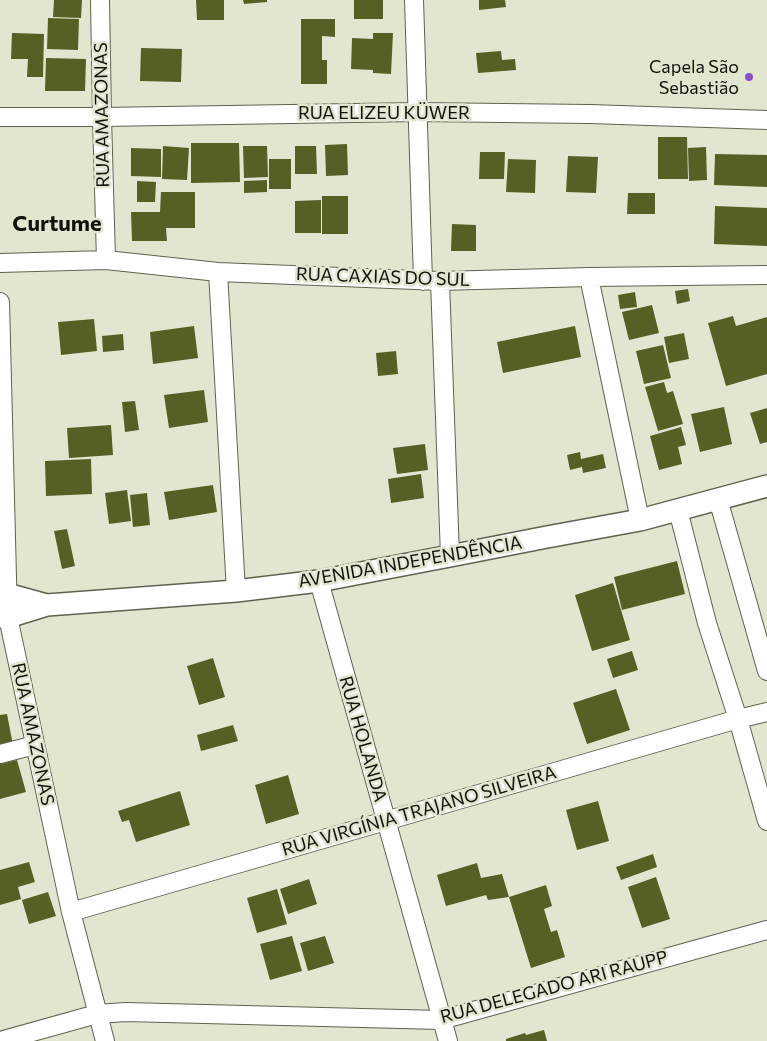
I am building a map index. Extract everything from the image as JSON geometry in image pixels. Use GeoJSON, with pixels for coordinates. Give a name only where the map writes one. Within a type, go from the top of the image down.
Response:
{"type":"FeatureCollection","features":[{"type":"Feature","properties":{"kind":"street","name":"RUA AMAZONAS"},"geometry":{"type":"LineString","coordinates":[[100,0],[106,260]]}},
{"type":"Feature","properties":{"kind":"street"},"geometry":{"type":"LineString","coordinates":[[414,0],[417,112],[450,556]]}},
{"type":"Feature","properties":{"kind":"street","name":"RUA ELIZEU KÜWER"},"geometry":{"type":"LineString","coordinates":[[0,117],[417,112],[590,114],[767,120]]}},
{"type":"Feature","properties":{"kind":"street","name":"RUA CAXIAS DO SUL"},"geometry":{"type":"LineString","coordinates":[[0,263],[106,260],[218,272],[431,281],[767,275]]}},
{"type":"Feature","properties":{"kind":"street"},"geometry":{"type":"LineString","coordinates":[[218,272],[236,591]]}},
{"type":"Feature","properties":{"kind":"street"},"geometry":{"type":"LineString","coordinates":[[589,277],[640,520]]}},
{"type":"Feature","properties":{"kind":"street","name":"RUA AMAZONAS"},"geometry":{"type":"LineString","coordinates":[[0,302],[4,617],[35,745],[71,912],[105,1041]]}},
{"type":"Feature","properties":{"kind":"street","name":"AVENIDA INDEPENDÊNCIA"},"geometry":{"type":"LineString","coordinates":[[4,617],[47,605],[236,591],[319,581],[640,520],[767,486]]}},
{"type":"Feature","properties":{"kind":"street"},"geometry":{"type":"LineString","coordinates":[[718,499],[767,671]]}},
{"type":"Feature","properties":{"kind":"street"},"geometry":{"type":"LineString","coordinates":[[678,510],[707,623],[738,719],[767,821]]}},
{"type":"Feature","properties":{"kind":"street","name":"RUA HOLANDA"},"geometry":{"type":"LineString","coordinates":[[319,581],[448,1041]]}},
{"type":"Feature","properties":{"kind":"street","name":"AVENIDA INDEPENDÊNCIA"},"geometry":{"type":"LineString","coordinates":[[4,595],[47,605]]}},
{"type":"Feature","properties":{"kind":"street","name":"RUA VIRGÍNIA TRAJANO SILVEIRA"},"geometry":{"type":"LineString","coordinates":[[71,912],[767,712]]}},
{"type":"Feature","properties":{"kind":"street"},"geometry":{"type":"LineString","coordinates":[[0,754],[35,745]]}},
{"type":"Feature","properties":{"kind":"street","name":"RUA DELEGADO ARI RAUPP"},"geometry":{"type":"LineString","coordinates":[[0,1041],[97,1014],[126,1012],[441,1020],[767,930]]}},
{"type":"Feature","properties":{"kind":"building"},"geometry":{"type":"Polygon","coordinates":[[[54,0],[82,0],[81,18],[53,17],[54,0]]]}},
{"type":"Feature","properties":{"kind":"building"},"geometry":{"type":"Polygon","coordinates":[[[196,0],[224,0],[224,20],[197,20],[196,0]]]}},
{"type":"Feature","properties":{"kind":"building"},"geometry":{"type":"Polygon","coordinates":[[[243,0],[267,0],[267,2],[244,4],[243,0]]]}},
{"type":"Feature","properties":{"kind":"building"},"geometry":{"type":"Polygon","coordinates":[[[354,0],[383,0],[383,19],[354,19],[354,0]]]}},
{"type":"Feature","properties":{"kind":"building"},"geometry":{"type":"Polygon","coordinates":[[[479,0],[505,0],[506,7],[479,10],[479,0]]]}},
{"type":"Feature","properties":{"kind":"building"},"geometry":{"type":"Polygon","coordinates":[[[48,18],[79,19],[78,50],[47,49],[48,18]]]}},
{"type":"Feature","properties":{"kind":"building"},"geometry":{"type":"Polygon","coordinates":[[[301,19],[335,19],[335,37],[322,36],[322,60],[327,60],[327,84],[301,84],[301,19]]]}},
{"type":"Feature","properties":{"kind":"building"},"geometry":{"type":"Polygon","coordinates":[[[12,33],[44,34],[43,77],[27,77],[28,59],[11,59],[12,33]]]}},
{"type":"Feature","properties":{"kind":"building"},"geometry":{"type":"Polygon","coordinates":[[[373,33],[393,33],[391,74],[373,73],[373,70],[351,69],[352,38],[373,39],[373,33]]]}},
{"type":"Feature","properties":{"kind":"building"},"geometry":{"type":"Polygon","coordinates":[[[141,48],[182,49],[181,82],[140,81],[141,48]]]}},
{"type":"Feature","properties":{"kind":"building"},"geometry":{"type":"Polygon","coordinates":[[[501,51],[502,60],[515,59],[516,70],[478,73],[476,53],[501,51]]]}},
{"type":"Feature","properties":{"kind":"building"},"geometry":{"type":"Polygon","coordinates":[[[46,58],[86,59],[85,91],[45,91],[46,58]]]}},
{"type":"Feature","properties":{"kind":"building"},"geometry":{"type":"Polygon","coordinates":[[[658,137],[687,137],[688,179],[658,179],[658,137]]]}},
{"type":"Feature","properties":{"kind":"building"},"geometry":{"type":"Polygon","coordinates":[[[191,143],[239,143],[240,182],[191,183],[191,143]]]}},
{"type":"Feature","properties":{"kind":"building"},"geometry":{"type":"Polygon","coordinates":[[[347,144],[348,175],[326,176],[325,145],[347,144]]]}},
{"type":"Feature","properties":{"kind":"building"},"geometry":{"type":"Polygon","coordinates":[[[163,146],[189,148],[187,180],[162,179],[163,146]]]}},
{"type":"Feature","properties":{"kind":"building"},"geometry":{"type":"Polygon","coordinates":[[[243,146],[267,146],[268,177],[244,178],[243,146]]]}},
{"type":"Feature","properties":{"kind":"building"},"geometry":{"type":"Polygon","coordinates":[[[295,146],[316,146],[317,174],[295,174],[295,146]]]}},
{"type":"Feature","properties":{"kind":"building"},"geometry":{"type":"Polygon","coordinates":[[[706,147],[707,180],[689,181],[688,148],[706,147]]]}},
{"type":"Feature","properties":{"kind":"building"},"geometry":{"type":"Polygon","coordinates":[[[131,148],[161,149],[161,177],[131,176],[131,148]]]}},
{"type":"Feature","properties":{"kind":"building"},"geometry":{"type":"Polygon","coordinates":[[[480,152],[505,152],[504,179],[479,179],[480,152]]]}},
{"type":"Feature","properties":{"kind":"building"},"geometry":{"type":"Polygon","coordinates":[[[715,154],[767,155],[767,187],[714,185],[715,154]]]}},
{"type":"Feature","properties":{"kind":"building"},"geometry":{"type":"Polygon","coordinates":[[[568,156],[598,157],[596,193],[566,192],[568,156]]]}},
{"type":"Feature","properties":{"kind":"building"},"geometry":{"type":"Polygon","coordinates":[[[269,159],[291,159],[291,189],[269,189],[269,159]]]}},
{"type":"Feature","properties":{"kind":"building"},"geometry":{"type":"Polygon","coordinates":[[[508,159],[536,160],[535,193],[506,192],[508,159]]]}},
{"type":"Feature","properties":{"kind":"building"},"geometry":{"type":"Polygon","coordinates":[[[267,180],[267,192],[244,193],[244,181],[267,180]]]}},
{"type":"Feature","properties":{"kind":"building"},"geometry":{"type":"Polygon","coordinates":[[[137,181],[156,182],[155,202],[137,202],[137,181]]]}},
{"type":"Feature","properties":{"kind":"building"},"geometry":{"type":"Polygon","coordinates":[[[161,192],[195,192],[195,228],[166,228],[167,241],[132,241],[131,212],[160,212],[161,192]]]}},
{"type":"Feature","properties":{"kind":"building"},"geometry":{"type":"Polygon","coordinates":[[[628,193],[655,193],[655,214],[627,214],[628,193]]]}},
{"type":"Feature","properties":{"kind":"building"},"geometry":{"type":"Polygon","coordinates":[[[322,196],[348,196],[348,234],[322,234],[322,196]]]}},
{"type":"Feature","properties":{"kind":"building"},"geometry":{"type":"Polygon","coordinates":[[[321,200],[321,233],[295,233],[295,201],[321,200]]]}},
{"type":"Feature","properties":{"kind":"building"},"geometry":{"type":"Polygon","coordinates":[[[715,206],[767,208],[767,246],[714,244],[715,206]]]}},
{"type":"Feature","properties":{"kind":"building"},"geometry":{"type":"Polygon","coordinates":[[[452,224],[476,225],[476,251],[451,251],[452,224]]]}},
{"type":"Feature","properties":{"kind":"building"},"geometry":{"type":"Polygon","coordinates":[[[688,289],[690,301],[677,304],[675,291],[688,289]]]}},
{"type":"Feature","properties":{"kind":"building"},"geometry":{"type":"Polygon","coordinates":[[[635,292],[637,307],[620,309],[618,295],[635,292]]]}},
{"type":"Feature","properties":{"kind":"building"},"geometry":{"type":"Polygon","coordinates":[[[652,305],[659,333],[629,340],[622,312],[652,305]]]}},
{"type":"Feature","properties":{"kind":"building"},"geometry":{"type":"Polygon","coordinates":[[[733,316],[736,326],[767,317],[767,374],[726,386],[708,323],[733,316]]]}},
{"type":"Feature","properties":{"kind":"building"},"geometry":{"type":"Polygon","coordinates":[[[94,319],[97,351],[61,355],[58,322],[94,319]]]}},
{"type":"Feature","properties":{"kind":"building"},"geometry":{"type":"Polygon","coordinates":[[[194,326],[198,358],[153,364],[150,332],[194,326]]]}},
{"type":"Feature","properties":{"kind":"building"},"geometry":{"type":"Polygon","coordinates":[[[575,326],[581,357],[503,373],[497,342],[575,326]]]}},
{"type":"Feature","properties":{"kind":"building"},"geometry":{"type":"Polygon","coordinates":[[[684,333],[689,359],[669,363],[664,337],[684,333]]]}},
{"type":"Feature","properties":{"kind":"building"},"geometry":{"type":"Polygon","coordinates":[[[123,334],[124,350],[103,352],[102,336],[123,334]]]}},
{"type":"Feature","properties":{"kind":"building"},"geometry":{"type":"Polygon","coordinates":[[[663,345],[671,378],[644,384],[636,351],[663,345]]]}},
{"type":"Feature","properties":{"kind":"building"},"geometry":{"type":"Polygon","coordinates":[[[396,351],[398,374],[378,376],[376,353],[396,351]]]}},
{"type":"Feature","properties":{"kind":"building"},"geometry":{"type":"Polygon","coordinates":[[[664,382],[667,393],[673,391],[683,424],[658,431],[645,387],[664,382]]]}},
{"type":"Feature","properties":{"kind":"building"},"geometry":{"type":"Polygon","coordinates":[[[204,390],[208,422],[169,428],[164,395],[204,390]]]}},
{"type":"Feature","properties":{"kind":"building"},"geometry":{"type":"Polygon","coordinates":[[[135,401],[139,430],[125,432],[122,402],[135,401]]]}},
{"type":"Feature","properties":{"kind":"building"},"geometry":{"type":"Polygon","coordinates":[[[724,407],[732,444],[700,452],[691,414],[724,407]]]}},
{"type":"Feature","properties":{"kind":"building"},"geometry":{"type":"Polygon","coordinates":[[[767,408],[767,442],[760,444],[750,413],[767,408]]]}},
{"type":"Feature","properties":{"kind":"building"},"geometry":{"type":"Polygon","coordinates":[[[111,425],[113,455],[69,458],[67,428],[111,425]]]}},
{"type":"Feature","properties":{"kind":"building"},"geometry":{"type":"Polygon","coordinates":[[[681,427],[686,445],[678,447],[682,464],[659,470],[650,436],[681,427]]]}},
{"type":"Feature","properties":{"kind":"building"},"geometry":{"type":"Polygon","coordinates":[[[425,444],[428,470],[397,474],[393,448],[425,444]]]}},
{"type":"Feature","properties":{"kind":"building"},"geometry":{"type":"Polygon","coordinates":[[[580,452],[581,459],[603,454],[606,468],[583,473],[582,467],[570,470],[567,455],[580,452]]]}},
{"type":"Feature","properties":{"kind":"building"},"geometry":{"type":"Polygon","coordinates":[[[91,459],[92,494],[46,496],[45,461],[91,459]]]}},
{"type":"Feature","properties":{"kind":"building"},"geometry":{"type":"Polygon","coordinates":[[[421,474],[424,498],[391,503],[388,479],[421,474]]]}},
{"type":"Feature","properties":{"kind":"building"},"geometry":{"type":"Polygon","coordinates":[[[213,485],[217,512],[169,520],[164,492],[213,485]]]}},
{"type":"Feature","properties":{"kind":"building"},"geometry":{"type":"Polygon","coordinates":[[[127,490],[131,521],[109,524],[105,493],[127,490]]]}},
{"type":"Feature","properties":{"kind":"building"},"geometry":{"type":"Polygon","coordinates":[[[147,493],[150,525],[133,527],[130,495],[147,493]]]}},
{"type":"Feature","properties":{"kind":"building"},"geometry":{"type":"Polygon","coordinates":[[[67,529],[75,566],[62,569],[54,531],[67,529]]]}},
{"type":"Feature","properties":{"kind":"building"},"geometry":{"type":"Polygon","coordinates":[[[677,561],[685,594],[622,610],[614,577],[677,561]]]}},
{"type":"Feature","properties":{"kind":"building"},"geometry":{"type":"Polygon","coordinates":[[[613,583],[630,640],[592,651],[575,595],[613,583]]]}},
{"type":"Feature","properties":{"kind":"building"},"geometry":{"type":"Polygon","coordinates":[[[632,651],[638,670],[613,678],[607,659],[632,651]]]}},
{"type":"Feature","properties":{"kind":"building"},"geometry":{"type":"Polygon","coordinates":[[[213,658],[225,697],[199,705],[187,666],[213,658]]]}},
{"type":"Feature","properties":{"kind":"building"},"geometry":{"type":"Polygon","coordinates":[[[616,689],[630,730],[587,744],[573,703],[616,689]]]}},
{"type":"Feature","properties":{"kind":"building"},"geometry":{"type":"Polygon","coordinates":[[[7,714],[13,745],[0,748],[0,715],[7,714]]]}},
{"type":"Feature","properties":{"kind":"building"},"geometry":{"type":"Polygon","coordinates":[[[233,725],[238,741],[201,751],[197,735],[233,725]]]}},
{"type":"Feature","properties":{"kind":"building"},"geometry":{"type":"Polygon","coordinates":[[[17,760],[26,792],[0,799],[0,764],[17,760]]]}},
{"type":"Feature","properties":{"kind":"building"},"geometry":{"type":"Polygon","coordinates":[[[288,775],[299,814],[266,824],[255,785],[288,775]]]}},
{"type":"Feature","properties":{"kind":"building"},"geometry":{"type":"Polygon","coordinates":[[[180,791],[190,825],[136,842],[129,820],[122,822],[118,811],[180,791]]]}},
{"type":"Feature","properties":{"kind":"building"},"geometry":{"type":"Polygon","coordinates":[[[598,801],[609,841],[577,850],[566,810],[598,801]]]}},
{"type":"Feature","properties":{"kind":"building"},"geometry":{"type":"Polygon","coordinates":[[[653,854],[657,867],[621,880],[616,867],[653,854]]]}},
{"type":"Feature","properties":{"kind":"building"},"geometry":{"type":"Polygon","coordinates":[[[29,862],[35,882],[18,887],[21,899],[0,905],[0,870],[29,862]]]}},
{"type":"Feature","properties":{"kind":"building"},"geometry":{"type":"Polygon","coordinates":[[[477,863],[481,878],[502,874],[509,897],[488,900],[486,895],[446,906],[437,875],[477,863]]]}},
{"type":"Feature","properties":{"kind":"building"},"geometry":{"type":"Polygon","coordinates":[[[656,877],[670,919],[642,928],[628,887],[656,877]]]}},
{"type":"Feature","properties":{"kind":"building"},"geometry":{"type":"Polygon","coordinates":[[[309,879],[317,904],[288,914],[280,889],[309,879]]]}},
{"type":"Feature","properties":{"kind":"building"},"geometry":{"type":"Polygon","coordinates":[[[546,885],[552,906],[544,909],[551,932],[557,930],[565,957],[531,968],[509,897],[546,885]]]}},
{"type":"Feature","properties":{"kind":"building"},"geometry":{"type":"Polygon","coordinates":[[[277,889],[287,924],[257,933],[247,898],[277,889]]]}},
{"type":"Feature","properties":{"kind":"building"},"geometry":{"type":"Polygon","coordinates":[[[48,892],[56,916],[29,924],[22,900],[48,892]]]}},
{"type":"Feature","properties":{"kind":"building"},"geometry":{"type":"Polygon","coordinates":[[[292,936],[302,971],[270,980],[260,944],[292,936]]]}},
{"type":"Feature","properties":{"kind":"building"},"geometry":{"type":"Polygon","coordinates":[[[325,936],[334,963],[308,971],[300,943],[325,936]]]}},
{"type":"Feature","properties":{"kind":"building"},"geometry":{"type":"Polygon","coordinates":[[[544,1030],[547,1041],[506,1041],[506,1039],[525,1033],[526,1035],[544,1030]]]}},
{"type":"Feature","properties":{"kind":"place","name":"Capela São Sebastião"},"geometry":{"type":"Point","coordinates":[749,77]}},
{"type":"Feature","properties":{"kind":"district","name":"Curtume"},"geometry":{"type":"Point","coordinates":[57,224]}}]}
